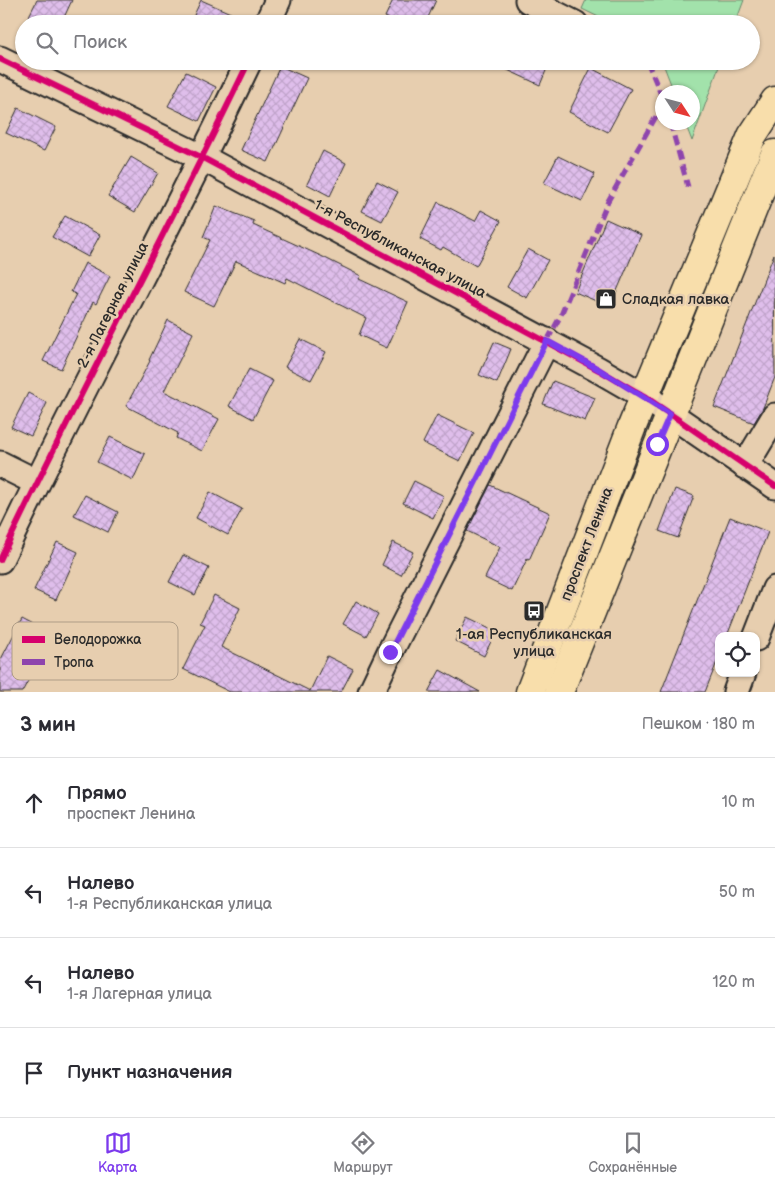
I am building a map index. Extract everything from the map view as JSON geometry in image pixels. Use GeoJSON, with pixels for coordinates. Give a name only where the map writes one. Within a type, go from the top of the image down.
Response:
{"type":"FeatureCollection","features":[{"type":"Feature","properties":{"kind":"main road","name":"проспект Ленина"},"geometry":{"type":"LineString","coordinates":[[530,692],[644,396],[752,136],[775,101]]}},
{"type":"Feature","properties":{"kind":"main road","name":"проспект Ленина"},"geometry":{"type":"LineString","coordinates":[[559,692],[775,154]]}},
{"type":"Feature","properties":{"kind":"street"},"geometry":{"type":"LineString","coordinates":[[271,15],[278,0]]}},
{"type":"Feature","properties":{"kind":"street"},"geometry":{"type":"LineString","coordinates":[[528,0],[554,6],[564,15]]}},
{"type":"Feature","properties":{"kind":"street","name":"1-я Республиканская улица"},"geometry":{"type":"LineString","coordinates":[[0,59],[15,66]]}},
{"type":"Feature","properties":{"kind":"street","name":"1-я Республиканская улица"},"geometry":{"type":"LineString","coordinates":[[23,70],[203,158],[600,370],[644,396],[775,486]]}},
{"type":"Feature","properties":{"kind":"street","name":"2-я Лагерная улица"},"geometry":{"type":"LineString","coordinates":[[0,560],[36,482],[203,158],[245,70]]}},
{"type":"Feature","properties":{"kind":"street"},"geometry":{"type":"LineString","coordinates":[[371,692],[547,341]]}},
{"type":"Feature","properties":{"kind":"street"},"geometry":{"type":"LineString","coordinates":[[746,466],[775,416]]}},
{"type":"Feature","properties":{"kind":"street"},"geometry":{"type":"LineString","coordinates":[[0,464],[36,482]]}},
{"type":"Feature","properties":{"kind":"street"},"geometry":{"type":"LineString","coordinates":[[758,632],[775,589]]}},
{"type":"Feature","properties":{"kind":"street"},"geometry":{"type":"LineString","coordinates":[[736,692],[742,677]]}},
{"type":"Feature","properties":{"kind":"green space"},"geometry":{"type":"Polygon","coordinates":[[[586,0],[744,0],[738,15],[594,15],[582,9],[586,0]]]}},
{"type":"Feature","properties":{"kind":"green space"},"geometry":{"type":"Polygon","coordinates":[[[665,70],[718,70],[700,119],[700,85],[671,85],[665,70]]]}},
{"type":"Feature","properties":{"kind":"green space"},"geometry":{"type":"Polygon","coordinates":[[[688,130],[696,130],[692,141],[688,130]]]}},
{"type":"Feature","properties":{"kind":"building"},"geometry":{"type":"Polygon","coordinates":[[[37,0],[72,0],[65,15],[30,15],[37,0]]]}},
{"type":"Feature","properties":{"kind":"building"},"geometry":{"type":"Polygon","coordinates":[[[201,0],[235,15],[194,15],[201,0]]]}},
{"type":"Feature","properties":{"kind":"building"},"geometry":{"type":"Polygon","coordinates":[[[393,0],[436,0],[429,15],[386,15],[393,0]]]}},
{"type":"Feature","properties":{"kind":"building"},"geometry":{"type":"Polygon","coordinates":[[[278,70],[289,70],[307,78],[268,162],[241,150],[278,70]]]}},
{"type":"Feature","properties":{"kind":"building"},"geometry":{"type":"Polygon","coordinates":[[[508,70],[546,70],[540,85],[508,70]]]}},
{"type":"Feature","properties":{"kind":"building"},"geometry":{"type":"Polygon","coordinates":[[[590,70],[595,70],[631,89],[608,132],[569,112],[590,70]]]}},
{"type":"Feature","properties":{"kind":"building"},"geometry":{"type":"Polygon","coordinates":[[[186,72],[216,87],[199,121],[168,106],[186,72]]]}},
{"type":"Feature","properties":{"kind":"building"},"geometry":{"type":"Polygon","coordinates":[[[18,108],[56,127],[44,151],[6,133],[18,108]]]}},
{"type":"Feature","properties":{"kind":"building"},"geometry":{"type":"Polygon","coordinates":[[[323,151],[346,163],[330,196],[307,184],[323,151]]]}},
{"type":"Feature","properties":{"kind":"building"},"geometry":{"type":"Polygon","coordinates":[[[558,156],[595,174],[582,201],[544,183],[558,156]]]}},
{"type":"Feature","properties":{"kind":"building"},"geometry":{"type":"Polygon","coordinates":[[[131,157],[158,173],[135,212],[108,196],[131,157]]]}},
{"type":"Feature","properties":{"kind":"building"},"geometry":{"type":"Polygon","coordinates":[[[377,181],[398,192],[382,221],[362,211],[377,181]]]}},
{"type":"Feature","properties":{"kind":"building"},"geometry":{"type":"Polygon","coordinates":[[[438,202],[475,221],[481,210],[501,221],[476,266],[443,247],[441,250],[420,239],[438,202]]]}},
{"type":"Feature","properties":{"kind":"building"},"geometry":{"type":"Polygon","coordinates":[[[216,206],[254,221],[253,225],[321,256],[361,276],[359,279],[408,302],[387,348],[359,335],[366,318],[287,278],[285,283],[236,261],[214,306],[184,292],[210,240],[203,237],[216,206]]]}},
{"type":"Feature","properties":{"kind":"building"},"geometry":{"type":"Polygon","coordinates":[[[65,216],[100,235],[88,257],[52,237],[65,216]]]}},
{"type":"Feature","properties":{"kind":"building"},"geometry":{"type":"Polygon","coordinates":[[[606,219],[641,235],[610,307],[575,292],[606,219]]]}},
{"type":"Feature","properties":{"kind":"building"},"geometry":{"type":"Polygon","coordinates":[[[528,249],[548,260],[527,298],[507,287],[528,249]]]}},
{"type":"Feature","properties":{"kind":"building"},"geometry":{"type":"Polygon","coordinates":[[[774,254],[775,377],[763,408],[754,423],[714,407],[774,254]]]}},
{"type":"Feature","properties":{"kind":"building"},"geometry":{"type":"Polygon","coordinates":[[[85,263],[110,276],[96,304],[93,302],[61,369],[43,361],[76,294],[71,292],[85,263]]]}},
{"type":"Feature","properties":{"kind":"building"},"geometry":{"type":"Polygon","coordinates":[[[168,320],[193,333],[164,391],[219,419],[202,451],[176,438],[178,433],[126,406],[150,361],[168,320]]]}},
{"type":"Feature","properties":{"kind":"building"},"geometry":{"type":"Polygon","coordinates":[[[300,339],[326,352],[311,380],[285,367],[300,339]]]}},
{"type":"Feature","properties":{"kind":"building"},"geometry":{"type":"Polygon","coordinates":[[[494,342],[511,349],[497,383],[479,375],[494,342]]]}},
{"type":"Feature","properties":{"kind":"building"},"geometry":{"type":"Polygon","coordinates":[[[249,369],[273,381],[253,419],[229,406],[249,369]]]}},
{"type":"Feature","properties":{"kind":"building"},"geometry":{"type":"Polygon","coordinates":[[[553,381],[595,398],[585,421],[543,404],[553,381]]]}},
{"type":"Feature","properties":{"kind":"building"},"geometry":{"type":"Polygon","coordinates":[[[28,393],[47,403],[31,436],[11,427],[28,393]]]}},
{"type":"Feature","properties":{"kind":"building"},"geometry":{"type":"Polygon","coordinates":[[[437,415],[474,433],[460,461],[423,443],[437,415]]]}},
{"type":"Feature","properties":{"kind":"building"},"geometry":{"type":"Polygon","coordinates":[[[110,437],[145,454],[133,480],[97,462],[110,437]]]}},
{"type":"Feature","properties":{"kind":"building"},"geometry":{"type":"Polygon","coordinates":[[[414,481],[444,496],[433,518],[403,503],[414,481]]]}},
{"type":"Feature","properties":{"kind":"building"},"geometry":{"type":"Polygon","coordinates":[[[490,485],[550,513],[529,560],[527,559],[512,591],[485,578],[500,547],[467,531],[490,485]]]}},
{"type":"Feature","properties":{"kind":"building"},"geometry":{"type":"Polygon","coordinates":[[[675,489],[694,496],[678,538],[659,531],[675,489]]]}},
{"type":"Feature","properties":{"kind":"building"},"geometry":{"type":"Polygon","coordinates":[[[210,492],[242,509],[228,535],[196,518],[210,492]]]}},
{"type":"Feature","properties":{"kind":"building"},"geometry":{"type":"Polygon","coordinates":[[[85,495],[118,512],[108,532],[74,515],[85,495]]]}},
{"type":"Feature","properties":{"kind":"building"},"geometry":{"type":"Polygon","coordinates":[[[730,517],[768,532],[729,632],[715,632],[715,667],[705,692],[661,692],[730,517]]]}},
{"type":"Feature","properties":{"kind":"building"},"geometry":{"type":"Polygon","coordinates":[[[57,542],[78,552],[56,600],[34,590],[57,542]]]}},
{"type":"Feature","properties":{"kind":"building"},"geometry":{"type":"Polygon","coordinates":[[[393,542],[413,552],[401,575],[382,565],[393,542]]]}},
{"type":"Feature","properties":{"kind":"building"},"geometry":{"type":"Polygon","coordinates":[[[183,555],[209,568],[195,595],[169,582],[183,555]]]}},
{"type":"Feature","properties":{"kind":"building"},"geometry":{"type":"Polygon","coordinates":[[[214,595],[240,608],[221,647],[310,691],[327,656],[353,669],[341,692],[230,692],[183,669],[205,625],[200,623],[214,595]]]}},
{"type":"Feature","properties":{"kind":"building"},"geometry":{"type":"Polygon","coordinates":[[[356,601],[378,614],[366,636],[343,624],[356,601]]]}},
{"type":"Feature","properties":{"kind":"building"},"geometry":{"type":"Polygon","coordinates":[[[467,617],[496,631],[484,656],[455,641],[467,617]]]}},
{"type":"Feature","properties":{"kind":"building"},"geometry":{"type":"Polygon","coordinates":[[[12,638],[12,680],[28,680],[22,692],[0,692],[0,661],[12,638]]]}},
{"type":"Feature","properties":{"kind":"building"},"geometry":{"type":"Polygon","coordinates":[[[440,670],[480,692],[428,692],[440,670]]]}},
{"type":"Feature","properties":{"kind":"marked path"},"geometry":{"type":"LineString","coordinates":[[651,70],[657,85]]}},
{"type":"Feature","properties":{"kind":"marked path"},"geometry":{"type":"LineString","coordinates":[[547,341],[561,315],[608,201],[655,118]]}},
{"type":"Feature","properties":{"kind":"marked path"},"geometry":{"type":"LineString","coordinates":[[672,130],[688,187]]}},
{"type":"Feature","properties":{"kind":"cycle path"},"geometry":{"type":"LineString","coordinates":[[0,59],[15,66]]}},
{"type":"Feature","properties":{"kind":"cycle path"},"geometry":{"type":"LineString","coordinates":[[23,70],[203,158],[599,370],[644,396],[775,486]]}},
{"type":"Feature","properties":{"kind":"cycle path"},"geometry":{"type":"LineString","coordinates":[[0,560],[245,70]]}},
{"type":"Feature","properties":{"kind":"place","name":"Сладкая лавка"},"geometry":{"type":"Point","coordinates":[606,299]}},
{"type":"Feature","properties":{"kind":"place","name":"1-ая Республиканская улица"},"geometry":{"type":"Point","coordinates":[534,611]}},
{"type":"Feature","properties":{"kind":"route"},"geometry":{"type":"LineString","coordinates":[[390,652],[547,341],[644,396],[670,414],[657,444]]}}]}
